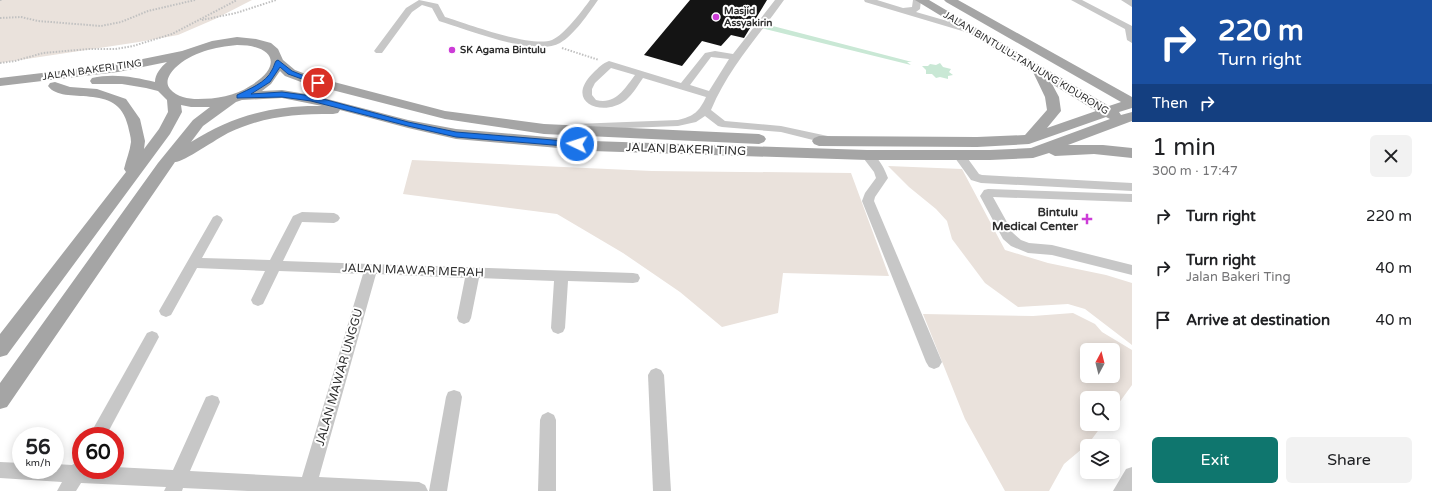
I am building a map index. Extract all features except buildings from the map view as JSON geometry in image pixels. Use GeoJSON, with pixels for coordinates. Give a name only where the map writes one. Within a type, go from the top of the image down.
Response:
{"type":"FeatureCollection","features":[{"type":"Feature","properties":{"kind":"main road","name":"JALAN BINTULU-TANJUNG KIDURONG"},"geometry":{"type":"LineString","coordinates":[[920,0],[1108,112],[1129,121]]}},
{"type":"Feature","properties":{"kind":"main road","name":"JALAN BINTULU-TANJUNG KIDURONG"},"geometry":{"type":"LineString","coordinates":[[950,0],[1132,103]]}},
{"type":"Feature","properties":{"kind":"main road","name":"JALAN BAKERI TING"},"geometry":{"type":"LineString","coordinates":[[0,82],[118,68],[184,55],[213,44],[237,41],[254,42],[267,46],[275,53],[278,62],[290,73],[306,79],[386,101],[445,115],[544,129],[838,142],[977,142],[1031,146],[1132,103]]}},
{"type":"Feature","properties":{"kind":"main road"},"geometry":{"type":"LineString","coordinates":[[184,55],[173,62],[165,71],[161,79],[162,88],[166,94],[174,99],[200,104],[235,98]]}},
{"type":"Feature","properties":{"kind":"main road"},"geometry":{"type":"LineString","coordinates":[[0,400],[163,167],[198,124],[210,113],[235,98],[255,89],[267,80],[275,71],[278,62]]}},
{"type":"Feature","properties":{"kind":"main road"},"geometry":{"type":"LineString","coordinates":[[1031,146],[1054,111],[1052,97],[1039,72]]}},
{"type":"Feature","properties":{"kind":"main road","name":"JALAN BAKERI TING"},"geometry":{"type":"LineString","coordinates":[[0,92],[103,80],[141,82],[162,88]]}},
{"type":"Feature","properties":{"kind":"main road"},"geometry":{"type":"LineString","coordinates":[[55,86],[68,91],[97,93],[121,102],[133,119],[138,141],[130,175]]}},
{"type":"Feature","properties":{"kind":"main road","name":"JALAN BAKERI TING"},"geometry":{"type":"LineString","coordinates":[[235,98],[282,94],[312,99],[456,134],[514,140],[592,146],[867,155],[959,155],[1031,146],[1129,121]]}},
{"type":"Feature","properties":{"kind":"main road"},"geometry":{"type":"LineString","coordinates":[[0,350],[130,175],[165,131],[175,112],[174,99]]}},
{"type":"Feature","properties":{"kind":"main road"},"geometry":{"type":"LineString","coordinates":[[163,167],[215,133],[249,119],[278,112],[353,110]]}},
{"type":"Feature","properties":{"kind":"main road"},"geometry":{"type":"LineString","coordinates":[[1031,146],[1113,149],[1132,153]]}},
{"type":"Feature","properties":{"kind":"street"},"geometry":{"type":"LineString","coordinates":[[379,52],[409,10],[415,5],[426,1],[439,3],[442,19],[524,43],[548,43],[559,40],[594,0]]}},
{"type":"Feature","properties":{"kind":"street"},"geometry":{"type":"LineString","coordinates":[[544,129],[678,123],[692,120],[705,111],[712,95],[735,57],[778,0]]}},
{"type":"Feature","properties":{"kind":"street"},"geometry":{"type":"LineString","coordinates":[[868,0],[972,31]]}},
{"type":"Feature","properties":{"kind":"street"},"geometry":{"type":"LineString","coordinates":[[904,10],[916,9],[917,0]]}},
{"type":"Feature","properties":{"kind":"street"},"geometry":{"type":"LineString","coordinates":[[1075,0],[1131,29],[1132,40]]}},
{"type":"Feature","properties":{"kind":"street"},"geometry":{"type":"LineString","coordinates":[[1125,0],[1132,4]]}},
{"type":"Feature","properties":{"kind":"street"},"geometry":{"type":"LineString","coordinates":[[684,86],[708,55],[715,54],[735,57]]}},
{"type":"Feature","properties":{"kind":"street"},"geometry":{"type":"LineString","coordinates":[[641,74],[621,99],[615,103],[592,103],[588,99],[586,94],[587,88],[609,64],[712,95]]}},
{"type":"Feature","properties":{"kind":"street"},"geometry":{"type":"LineString","coordinates":[[705,111],[722,124],[781,129],[838,142]]}},
{"type":"Feature","properties":{"kind":"street"},"geometry":{"type":"LineString","coordinates":[[867,155],[880,171],[882,178],[868,196],[868,201],[934,362]]}},
{"type":"Feature","properties":{"kind":"street"},"geometry":{"type":"LineString","coordinates":[[959,155],[975,177],[981,179],[1132,187]]}},
{"type":"Feature","properties":{"kind":"street"},"geometry":{"type":"LineString","coordinates":[[1132,198],[988,193],[986,196],[1008,236],[1016,243],[1028,248],[1052,250],[1132,270]]}},
{"type":"Feature","properties":{"kind":"street"},"geometry":{"type":"LineString","coordinates":[[258,300],[297,219],[302,217],[334,218]]}},
{"type":"Feature","properties":{"kind":"street"},"geometry":{"type":"LineString","coordinates":[[166,311],[217,220]]}},
{"type":"Feature","properties":{"kind":"street","name":"JALAN MAWAR MERAH"},"geometry":{"type":"LineString","coordinates":[[194,263],[633,278]]}},
{"type":"Feature","properties":{"kind":"street","name":"JALAN MAWAR UNGGU"},"geometry":{"type":"LineString","coordinates":[[308,486],[371,269]]}},
{"type":"Feature","properties":{"kind":"street"},"geometry":{"type":"LineString","coordinates":[[464,318],[473,272]]}},
{"type":"Feature","properties":{"kind":"street"},"geometry":{"type":"LineString","coordinates":[[558,328],[561,276]]}},
{"type":"Feature","properties":{"kind":"street"},"geometry":{"type":"LineString","coordinates":[[102,427],[152,337]]}},
{"type":"Feature","properties":{"kind":"street"},"geometry":{"type":"LineString","coordinates":[[656,375],[662,491]]}},
{"type":"Feature","properties":{"kind":"street"},"geometry":{"type":"LineString","coordinates":[[438,491],[454,397]]}},
{"type":"Feature","properties":{"kind":"street"},"geometry":{"type":"LineString","coordinates":[[175,485],[212,402]]}},
{"type":"Feature","properties":{"kind":"street"},"geometry":{"type":"LineString","coordinates":[[547,491],[548,420]]}},
{"type":"Feature","properties":{"kind":"street"},"geometry":{"type":"LineString","coordinates":[[0,470],[72,470]]}},
{"type":"Feature","properties":{"kind":"street"},"geometry":{"type":"LineString","coordinates":[[1122,491],[1132,475]]}},
{"type":"Feature","properties":{"kind":"street"},"geometry":{"type":"LineString","coordinates":[[124,477],[175,485],[281,488],[308,486],[419,491]]}},
{"type":"Feature","properties":{"kind":"street"},"geometry":{"type":"LineString","coordinates":[[66,491],[73,479]]}},
{"type":"Feature","properties":{"kind":"path"},"geometry":{"type":"LineString","coordinates":[[0,18],[21,17],[38,21],[88,26],[106,26],[121,22],[148,11],[195,0]]}},
{"type":"Feature","properties":{"kind":"path"},"geometry":{"type":"LineString","coordinates":[[0,62],[14,61],[43,53],[89,49],[115,49],[134,46],[172,34],[237,0]]}},
{"type":"Feature","properties":{"kind":"path"},"geometry":{"type":"LineString","coordinates":[[199,20],[236,12],[276,0]]}},
{"type":"Feature","properties":{"kind":"path"},"geometry":{"type":"LineString","coordinates":[[548,43],[609,64]]}},
{"type":"Feature","properties":{"kind":"shaded area"},"geometry":{"type":"Polygon","coordinates":[[[0,0],[252,0],[215,19],[178,35],[0,63],[0,0]]]}},
{"type":"Feature","properties":{"kind":"shaded area"},"geometry":{"type":"Polygon","coordinates":[[[765,24],[912,62],[907,62],[911,65],[761,28],[765,24]]]}},
{"type":"Feature","properties":{"kind":"shaded area"},"geometry":{"type":"Polygon","coordinates":[[[940,63],[943,67],[951,69],[949,72],[953,75],[948,76],[948,79],[940,77],[936,78],[932,74],[926,74],[926,70],[922,66],[928,66],[930,64],[936,65],[940,63]]]}},
{"type":"Feature","properties":{"kind":"shaded area"},"geometry":{"type":"Polygon","coordinates":[[[412,160],[652,171],[851,173],[889,276],[783,273],[778,313],[722,327],[680,292],[623,253],[557,214],[403,194],[412,160]]]}},
{"type":"Feature","properties":{"kind":"shaded area"},"geometry":{"type":"Polygon","coordinates":[[[888,166],[962,169],[1005,250],[1048,263],[1106,275],[1132,283],[1132,345],[1085,309],[1068,304],[1018,307],[985,283],[952,239],[947,221],[936,209],[909,187],[888,166]]]}},
{"type":"Feature","properties":{"kind":"shaded area"},"geometry":{"type":"Polygon","coordinates":[[[1073,313],[1095,324],[1102,332],[1132,350],[1132,385],[1120,401],[1120,391],[1080,391],[1080,431],[1098,431],[1092,439],[1080,439],[1080,451],[1064,464],[1049,491],[1005,491],[965,419],[923,314],[1033,316],[1073,313]]]}},
{"type":"Feature","properties":{"kind":"place","name":"Masjid Assyakirin"},"geometry":{"type":"Point","coordinates":[716,17]}},
{"type":"Feature","properties":{"kind":"place","name":"SK Agama Bintulu"},"geometry":{"type":"Point","coordinates":[452,50]}},
{"type":"Feature","properties":{"kind":"place","name":"Bintulu Medical Center"},"geometry":{"type":"Point","coordinates":[1087,219]}},
{"type":"Feature","properties":{"kind":"route"},"geometry":{"type":"LineString","coordinates":[[318,83],[290,73],[278,62],[275,71],[267,80],[255,89],[240,96],[282,94],[312,99],[408,124],[456,134],[514,140],[577,144]]}}]}
